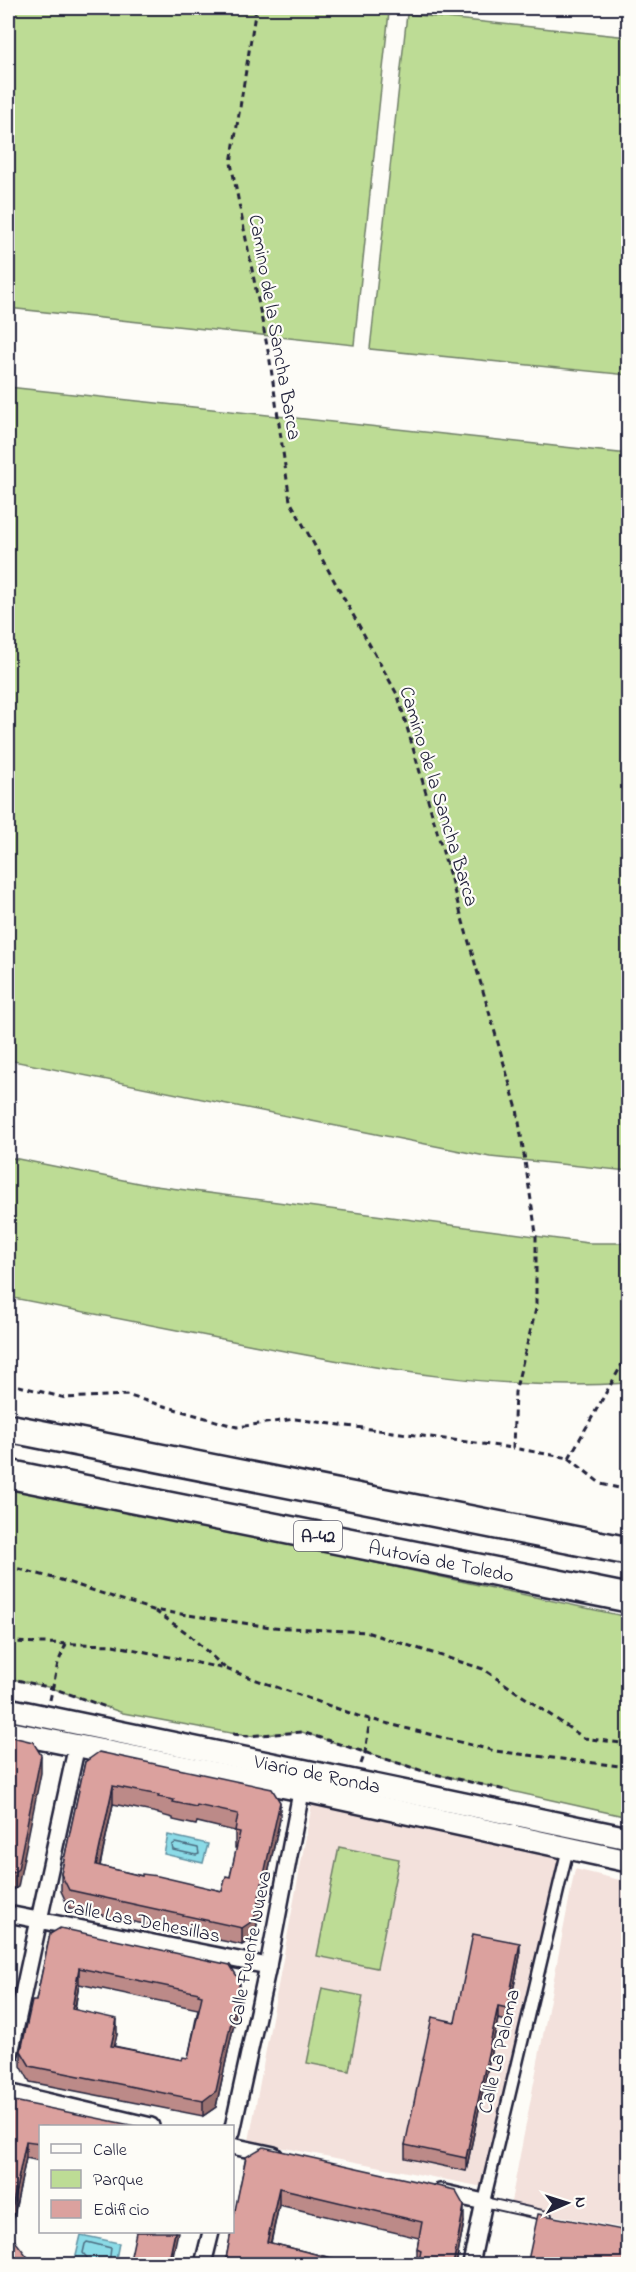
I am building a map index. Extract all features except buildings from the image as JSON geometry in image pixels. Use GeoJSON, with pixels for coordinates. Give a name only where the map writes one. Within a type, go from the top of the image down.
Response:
{"type":"FeatureCollection","features":[{"type":"Feature","properties":{"kind":"highway","name":"A-42"},"geometry":{"type":"LineString","coordinates":[[8,1428],[628,1551]]}},
{"type":"Feature","properties":{"kind":"highway","name":"Autovía de Toledo"},"geometry":{"type":"LineString","coordinates":[[8,1474],[628,1598]]}},
{"type":"Feature","properties":{"kind":"main road","name":"Viario de Ronda"},"geometry":{"type":"LineString","coordinates":[[8,1709],[628,1861]]}},
{"type":"Feature","properties":{"kind":"main road","name":"Viario de Ronda"},"geometry":{"type":"LineString","coordinates":[[8,1732],[303,1781],[354,1782],[628,1838]]}},
{"type":"Feature","properties":{"kind":"street"},"geometry":{"type":"LineString","coordinates":[[8,2063],[77,1745]]}},
{"type":"Feature","properties":{"kind":"street","name":"Calle Fuente Nueva"},"geometry":{"type":"LineString","coordinates":[[234,2125],[268,1966],[303,1781]]}},
{"type":"Feature","properties":{"kind":"street","name":"Calle La Paloma"},"geometry":{"type":"LineString","coordinates":[[471,2265],[568,1848]]}},
{"type":"Feature","properties":{"kind":"street","name":"Calle Las Dehesillas"},"geometry":{"type":"LineString","coordinates":[[8,1914],[268,1966]]}},
{"type":"Feature","properties":{"kind":"street"},"geometry":{"type":"LineString","coordinates":[[8,2092],[143,2125]]}},
{"type":"Feature","properties":{"kind":"street"},"geometry":{"type":"LineString","coordinates":[[234,2146],[290,2158]]}},
{"type":"Feature","properties":{"kind":"street"},"geometry":{"type":"LineString","coordinates":[[427,2189],[484,2202]]}},
{"type":"Feature","properties":{"kind":"street"},"geometry":{"type":"LineString","coordinates":[[203,2265],[211,2233]]}},
{"type":"Feature","properties":{"kind":"lane"},"geometry":{"type":"LineString","coordinates":[[484,2202],[559,2219]]}},
{"type":"Feature","properties":{"kind":"path","name":"Camino de la Sancha Barca"},"geometry":{"type":"LineString","coordinates":[[256,8],[231,163],[270,361],[290,501],[398,696],[517,1109],[536,1233],[536,1309],[515,1392],[512,1424],[513,1448]]}},
{"type":"Feature","properties":{"kind":"path"},"geometry":{"type":"LineString","coordinates":[[628,1192],[625,1199],[628,1252]]}},
{"type":"Feature","properties":{"kind":"path"},"geometry":{"type":"LineString","coordinates":[[569,1458],[624,1361],[628,1331]]}},
{"type":"Feature","properties":{"kind":"path"},"geometry":{"type":"LineString","coordinates":[[8,1383],[65,1398],[126,1395],[237,1427],[295,1419],[513,1448],[569,1458],[601,1484],[628,1490]]}},
{"type":"Feature","properties":{"kind":"path"},"geometry":{"type":"LineString","coordinates":[[8,1566],[61,1580],[153,1610],[271,1627],[366,1632],[483,1670],[584,1738],[628,1744]]}},
{"type":"Feature","properties":{"kind":"path"},"geometry":{"type":"LineString","coordinates":[[153,1610],[187,1633],[226,1669]]}},
{"type":"Feature","properties":{"kind":"path"},"geometry":{"type":"LineString","coordinates":[[8,1642],[113,1645],[226,1669],[370,1719],[495,1750],[627,1767],[628,1758]]}},
{"type":"Feature","properties":{"kind":"path"},"geometry":{"type":"LineString","coordinates":[[46,1717],[52,1688],[66,1644]]}},
{"type":"Feature","properties":{"kind":"path"},"geometry":{"type":"LineString","coordinates":[[8,1678],[52,1688],[113,1710]]}},
{"type":"Feature","properties":{"kind":"path"},"geometry":{"type":"LineString","coordinates":[[354,1782],[365,1753],[370,1719]]}},
{"type":"Feature","properties":{"kind":"path"},"geometry":{"type":"LineString","coordinates":[[225,1732],[247,1736],[302,1732],[426,1772],[513,1792]]}},
{"type":"Feature","properties":{"kind":"shaded area"},"geometry":{"type":"Polygon","coordinates":[[[312,1804],[560,1859],[483,2187],[249,2141],[312,1804]]]}},
{"type":"Feature","properties":{"kind":"shaded area"},"geometry":{"type":"Polygon","coordinates":[[[575,1869],[628,1882],[628,2229],[510,2207],[575,1869]]]}},
{"type":"Feature","properties":{"kind":"green space"},"geometry":{"type":"Polygon","coordinates":[[[8,8],[348,8],[389,12],[354,345],[8,308],[8,8]]]}},
{"type":"Feature","properties":{"kind":"green space"},"geometry":{"type":"Polygon","coordinates":[[[407,14],[628,37],[628,375],[370,349],[407,14]]]}},
{"type":"Feature","properties":{"kind":"green space"},"geometry":{"type":"Polygon","coordinates":[[[8,387],[628,454],[628,1171],[490,1157],[8,1060],[8,387]]]}},
{"type":"Feature","properties":{"kind":"green space"},"geometry":{"type":"Polygon","coordinates":[[[8,1157],[148,1185],[588,1243],[628,1243],[628,1383],[534,1384],[393,1370],[8,1297],[8,1157]]]}},
{"type":"Feature","properties":{"kind":"green space"},"geometry":{"type":"Polygon","coordinates":[[[8,1484],[628,1617],[628,1817],[426,1772],[302,1732],[247,1736],[123,1713],[52,1688],[8,1678],[8,1484]]]}},
{"type":"Feature","properties":{"kind":"green space"},"geometry":{"type":"Polygon","coordinates":[[[339,1847],[399,1859],[377,1968],[317,1956],[339,1847]]]}},
{"type":"Feature","properties":{"kind":"green space"},"geometry":{"type":"Polygon","coordinates":[[[322,1988],[363,1996],[349,2071],[307,2063],[322,1988]]]}},
{"type":"Feature","properties":{"kind":"water"},"geometry":{"type":"Polygon","coordinates":[[[168,1835],[208,1844],[203,1863],[164,1854],[168,1835]]]}},
{"type":"Feature","properties":{"kind":"water"},"geometry":{"type":"Polygon","coordinates":[[[81,2235],[119,2243],[115,2264],[96,2264],[75,2260],[81,2235]]]}}]}
